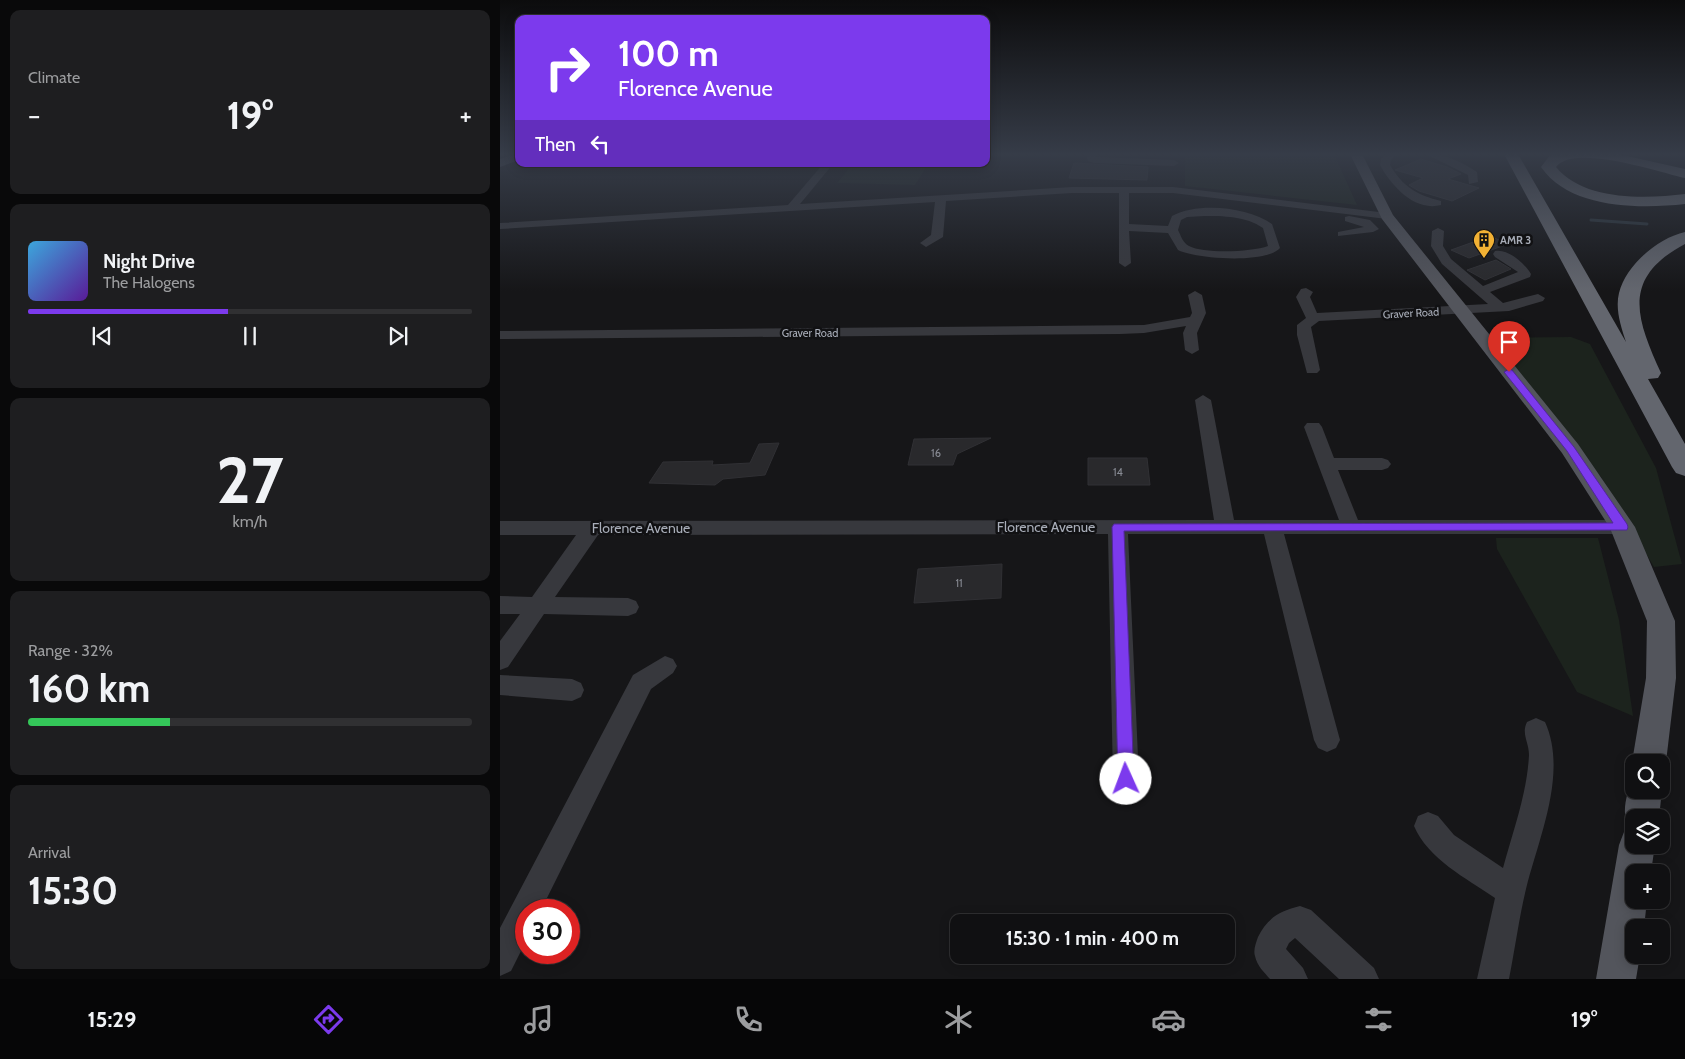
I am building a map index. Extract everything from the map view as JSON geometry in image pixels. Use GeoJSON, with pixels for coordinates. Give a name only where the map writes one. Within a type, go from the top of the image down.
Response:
{"type":"FeatureCollection","features":[{"type":"Feature","properties":{"kind":"highway"},"geometry":{"type":"LineString","coordinates":[[1536,200],[1685,466]]}},
{"type":"Feature","properties":{"kind":"highway"},"geometry":{"type":"LineString","coordinates":[[1634,200],[1653,202],[1678,200]]}},
{"type":"Feature","properties":{"kind":"highway"},"geometry":{"type":"LineString","coordinates":[[1680,239],[1634,277],[1628,303],[1636,339],[1685,458]]}},
{"type":"Feature","properties":{"kind":"main road"},"geometry":{"type":"LineString","coordinates":[[1379,200],[1387,216],[1570,449],[1622,527],[1661,621],[1661,678],[1650,754]]}},
{"type":"Feature","properties":{"kind":"main road"},"geometry":{"type":"LineString","coordinates":[[1616,979],[1636,854]]}},
{"type":"Feature","properties":{"kind":"street"},"geometry":{"type":"LineString","coordinates":[[792,207],[798,200]]}},
{"type":"Feature","properties":{"kind":"street"},"geometry":{"type":"LineString","coordinates":[[500,226],[913,200]]}},
{"type":"Feature","properties":{"kind":"street"},"geometry":{"type":"LineString","coordinates":[[926,243],[937,237],[941,200]]}},
{"type":"Feature","properties":{"kind":"street"},"geometry":{"type":"LineString","coordinates":[[1124,200],[1125,263]]}},
{"type":"Feature","properties":{"kind":"street"},"geometry":{"type":"LineString","coordinates":[[1290,200],[1333,210],[1387,216]]}},
{"type":"Feature","properties":{"kind":"street"},"geometry":{"type":"LineString","coordinates":[[1423,200],[1437,203]]}},
{"type":"Feature","properties":{"kind":"street"},"geometry":{"type":"LineString","coordinates":[[1333,210],[1334,217],[1363,221],[1373,228],[1342,234]]}},
{"type":"Feature","properties":{"kind":"street"},"geometry":{"type":"LineString","coordinates":[[1184,214],[1218,214],[1251,218],[1268,226],[1274,248],[1262,253],[1192,252],[1180,246],[1172,230],[1176,218],[1184,214]]}},
{"type":"Feature","properties":{"kind":"street"},"geometry":{"type":"LineString","coordinates":[[1123,227],[1172,230]]}},
{"type":"Feature","properties":{"kind":"street"},"geometry":{"type":"LineString","coordinates":[[1438,231],[1438,246],[1446,261],[1455,272],[1481,290],[1498,306]]}},
{"type":"Feature","properties":{"kind":"street"},"geometry":{"type":"LineString","coordinates":[[1481,290],[1525,274],[1522,267],[1499,254]]}},
{"type":"Feature","properties":{"kind":"street"},"geometry":{"type":"LineString","coordinates":[[1306,292],[1303,297],[1313,318],[1304,325],[1304,335],[1312,370]]}},
{"type":"Feature","properties":{"kind":"street"},"geometry":{"type":"LineString","coordinates":[[1192,350],[1190,333],[1199,313],[1195,295]]}},
{"type":"Feature","properties":{"kind":"street","name":"Graver Road"},"geometry":{"type":"LineString","coordinates":[[1313,318],[1460,310],[1498,306],[1510,307],[1538,298]]}},
{"type":"Feature","properties":{"kind":"street","name":"Graver Road"},"geometry":{"type":"LineString","coordinates":[[500,335],[1120,330],[1144,329],[1196,320]]}},
{"type":"Feature","properties":{"kind":"street"},"geometry":{"type":"LineString","coordinates":[[1203,400],[1225,527]]}},
{"type":"Feature","properties":{"kind":"street"},"geometry":{"type":"LineString","coordinates":[[1313,427],[1351,527]]}},
{"type":"Feature","properties":{"kind":"street"},"geometry":{"type":"LineString","coordinates":[[1327,464],[1382,464]]}},
{"type":"Feature","properties":{"kind":"street"},"geometry":{"type":"LineString","coordinates":[[1118,527],[1126,779]]}},
{"type":"Feature","properties":{"kind":"street"},"geometry":{"type":"LineString","coordinates":[[1272,527],[1327,740]]}},
{"type":"Feature","properties":{"kind":"street","name":"Florence Avenue"},"geometry":{"type":"LineString","coordinates":[[500,528],[1622,527]]}},
{"type":"Feature","properties":{"kind":"street"},"geometry":{"type":"LineString","coordinates":[[500,660],[592,528]]}},
{"type":"Feature","properties":{"kind":"street"},"geometry":{"type":"LineString","coordinates":[[500,606],[540,604],[628,607]]}},
{"type":"Feature","properties":{"kind":"street"},"geometry":{"type":"LineString","coordinates":[[502,957],[642,682],[664,666]]}},
{"type":"Feature","properties":{"kind":"street"},"geometry":{"type":"LineString","coordinates":[[500,685],[572,690]]}},
{"type":"Feature","properties":{"kind":"street"},"geometry":{"type":"LineString","coordinates":[[1493,979],[1511,891],[1540,784],[1542,752],[1536,730]]}},
{"type":"Feature","properties":{"kind":"street"},"geometry":{"type":"LineString","coordinates":[[1428,826],[1448,848],[1511,891]]}},
{"type":"Feature","properties":{"kind":"street"},"geometry":{"type":"LineString","coordinates":[[1292,979],[1270,955],[1270,942],[1287,924],[1300,922],[1363,979]]}},
{"type":"Feature","properties":{"kind":"shaded area"},"geometry":{"type":"Polygon","coordinates":[[[1309,200],[1355,200],[1357,205],[1309,200]]]}},
{"type":"Feature","properties":{"kind":"shaded area"},"geometry":{"type":"Polygon","coordinates":[[[1571,337],[1590,344],[1656,468],[1682,564],[1654,567],[1601,477],[1484,344],[1494,338],[1571,337]]]}},
{"type":"Feature","properties":{"kind":"shaded area"},"geometry":{"type":"Polygon","coordinates":[[[1496,538],[1598,538],[1619,620],[1633,716],[1577,692],[1497,549],[1496,538]]]}},
{"type":"Feature","properties":{"kind":"building"},"geometry":{"type":"Polygon","coordinates":[[[1490,236],[1508,244],[1469,258],[1451,250],[1490,236]]]}},
{"type":"Feature","properties":{"kind":"building"},"geometry":{"type":"Polygon","coordinates":[[[1496,260],[1511,269],[1485,280],[1467,270],[1496,260]]]}},
{"type":"Feature","properties":{"kind":"building"},"geometry":{"type":"Polygon","coordinates":[[[991,438],[957,454],[953,465],[908,465],[914,439],[991,438]]]}},
{"type":"Feature","properties":{"kind":"building"},"geometry":{"type":"Polygon","coordinates":[[[779,443],[765,475],[723,479],[715,485],[649,483],[663,462],[713,461],[712,465],[750,463],[759,444],[779,443]]]}},
{"type":"Feature","properties":{"kind":"building"},"geometry":{"type":"Polygon","coordinates":[[[1088,458],[1147,458],[1150,485],[1088,485],[1088,458]]]}},
{"type":"Feature","properties":{"kind":"building"},"geometry":{"type":"Polygon","coordinates":[[[1002,564],[1001,598],[914,603],[918,569],[1002,564]]]}},
{"type":"Feature","properties":{"kind":"waterway"},"geometry":{"type":"LineString","coordinates":[[1591,220],[1647,224]]}},
{"type":"Feature","properties":{"kind":"place","name":"AMR 3"},"geometry":{"type":"Point","coordinates":[1484,259]}},
{"type":"Feature","properties":{"kind":"route"},"geometry":{"type":"LineString","coordinates":[[1126,779],[1118,527],[1622,527],[1570,449],[1509,372]]}}]}
